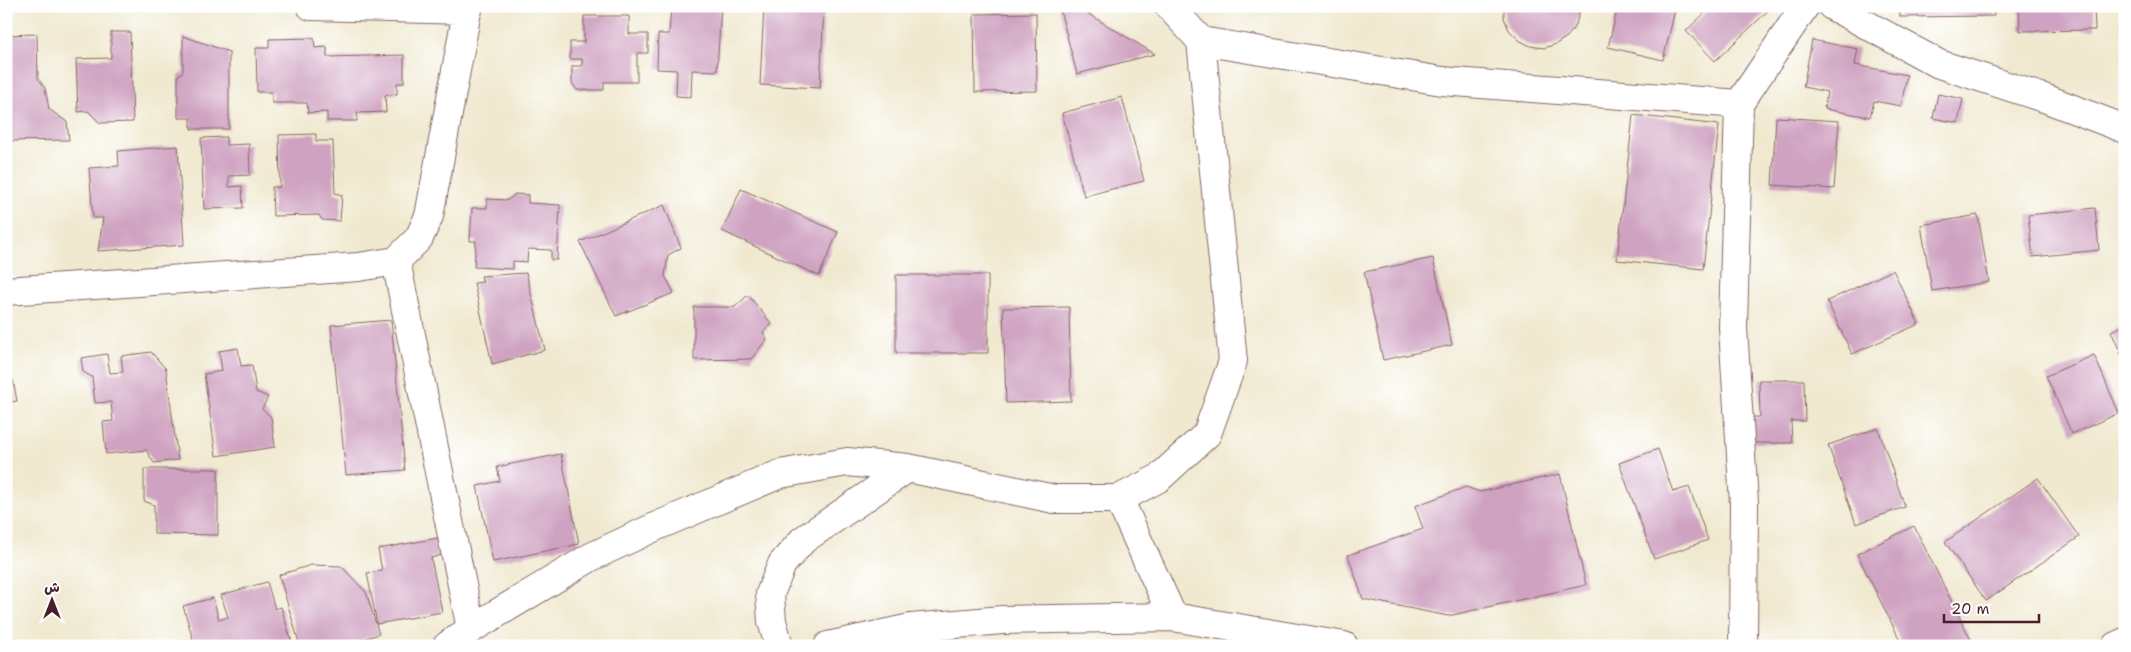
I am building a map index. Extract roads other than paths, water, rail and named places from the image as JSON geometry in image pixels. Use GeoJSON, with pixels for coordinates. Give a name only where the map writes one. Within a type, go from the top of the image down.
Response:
{"type":"FeatureCollection","features":[{"type":"Feature","properties":{"kind":"street"},"geometry":{"type":"LineString","coordinates":[[6,291],[359,267],[396,261],[419,238],[430,216],[468,8],[311,6]]}},
{"type":"Feature","properties":{"kind":"street"},"geometry":{"type":"LineString","coordinates":[[447,646],[471,629],[591,557],[665,522],[780,474],[847,462],[908,468],[1054,499],[1119,499],[1160,478],[1207,434],[1233,361],[1201,41],[1169,6]]}},
{"type":"Feature","properties":{"kind":"street"},"geometry":{"type":"LineString","coordinates":[[1743,646],[1744,503],[1733,328],[1739,104],[1805,6]]}},
{"type":"Feature","properties":{"kind":"street"},"geometry":{"type":"LineString","coordinates":[[1832,6],[1939,64],[2047,98],[2125,129]]}},
{"type":"Feature","properties":{"kind":"street"},"geometry":{"type":"LineString","coordinates":[[1201,41],[1442,81],[1739,104]]}},
{"type":"Feature","properties":{"kind":"street"},"geometry":{"type":"LineString","coordinates":[[396,261],[471,629]]}},
{"type":"Feature","properties":{"kind":"street"},"geometry":{"type":"LineString","coordinates":[[779,646],[772,621],[770,594],[782,564],[803,540],[908,468]]}},
{"type":"Feature","properties":{"kind":"street"},"geometry":{"type":"LineString","coordinates":[[1119,499],[1173,618]]}},
{"type":"Feature","properties":{"kind":"street"},"geometry":{"type":"LineString","coordinates":[[828,646],[911,628],[993,621],[1173,618],[1344,646]]}},
{"type":"Feature","properties":{"kind":"street"},"geometry":{"type":"LineString","coordinates":[[2116,646],[2125,642]]}}]}
